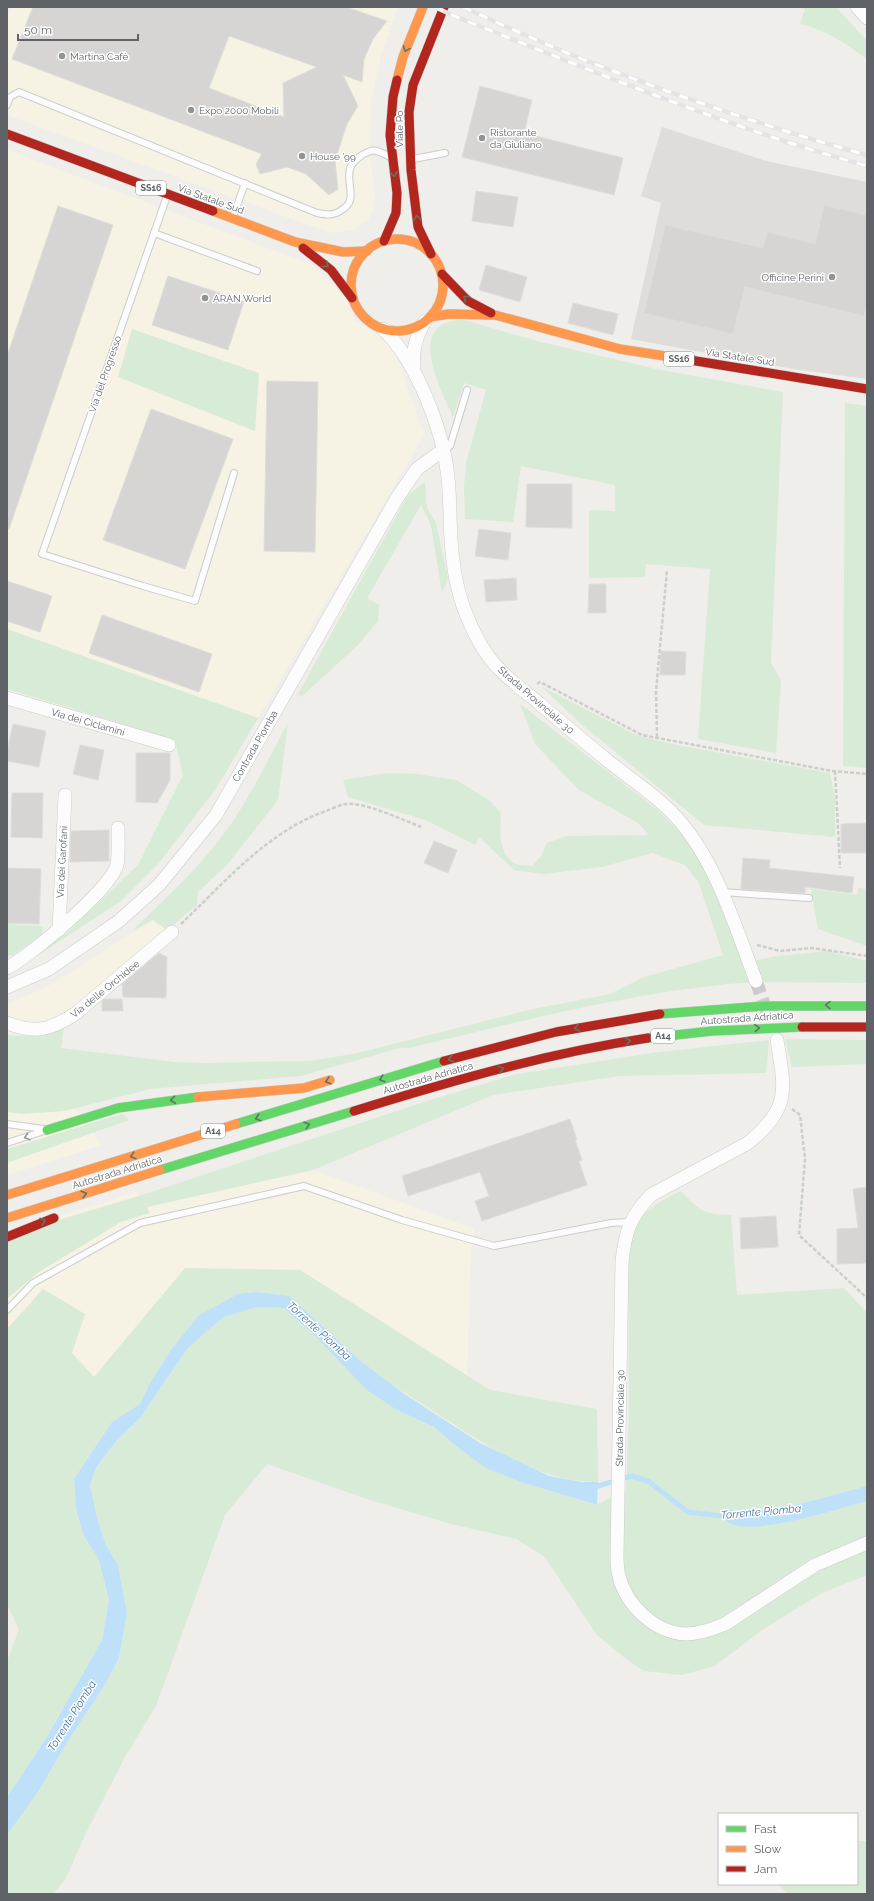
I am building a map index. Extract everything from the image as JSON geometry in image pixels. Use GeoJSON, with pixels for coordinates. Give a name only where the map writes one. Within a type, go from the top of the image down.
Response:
{"type":"FeatureCollection","features":[{"type":"Feature","properties":{"kind":"main road","name":"Viale Po"},"geometry":{"type":"LineString","coordinates":[[423,7],[403,57],[393,97],[390,135],[401,158],[418,227],[432,254]]}},
{"type":"Feature","properties":{"kind":"main road","name":"Viale Po"},"geometry":{"type":"LineString","coordinates":[[384,241],[396,213],[401,158],[413,85],[444,7]]}},
{"type":"Feature","properties":{"kind":"main road","name":"Via Statale Sud"},"geometry":{"type":"LineString","coordinates":[[7,134],[295,242]]}},
{"type":"Feature","properties":{"kind":"main road","name":"SS16"},"geometry":{"type":"LineString","coordinates":[[355,304],[352,293],[354,270],[367,251],[384,241],[397,239],[410,241],[422,246],[432,254],[442,274],[442,297],[437,308],[428,319]]}},
{"type":"Feature","properties":{"kind":"main road","name":"SS16"},"geometry":{"type":"LineString","coordinates":[[295,242],[343,252],[367,251]]}},
{"type":"Feature","properties":{"kind":"main road","name":"SS16"},"geometry":{"type":"LineString","coordinates":[[295,242],[329,266],[339,277],[362,314],[371,323],[383,328],[405,330],[428,319],[450,314],[494,315]]}},
{"type":"Feature","properties":{"kind":"main road","name":"SS16"},"geometry":{"type":"LineString","coordinates":[[442,274],[468,301],[494,315]]}},
{"type":"Feature","properties":{"kind":"main road","name":"Via Statale Sud"},"geometry":{"type":"LineString","coordinates":[[494,315],[620,349],[867,389]]}},
{"type":"Feature","properties":{"kind":"main road","name":"Autostrada Adriatica"},"geometry":{"type":"LineString","coordinates":[[7,1195],[419,1068],[557,1032],[638,1018],[746,1006],[803,1004],[867,1006]]}},
{"type":"Feature","properties":{"kind":"main road","name":"Autostrada Adriatica"},"geometry":{"type":"LineString","coordinates":[[7,1218],[463,1078],[534,1060],[599,1046],[661,1036],[804,1025],[867,1027]]}},
{"type":"Feature","properties":{"kind":"main road"},"geometry":{"type":"LineString","coordinates":[[408,1063],[419,1068]]}},
{"type":"Feature","properties":{"kind":"main road"},"geometry":{"type":"LineString","coordinates":[[47,1130],[118,1108],[180,1099],[304,1088],[342,1077]]}},
{"type":"Feature","properties":{"kind":"main road"},"geometry":{"type":"LineString","coordinates":[[215,1163],[230,1149]]}},
{"type":"Feature","properties":{"kind":"main road"},"geometry":{"type":"LineString","coordinates":[[7,1237],[40,1222],[62,1215]]}},
{"type":"Feature","properties":{"kind":"street"},"geometry":{"type":"LineString","coordinates":[[857,7],[867,18]]}},
{"type":"Feature","properties":{"kind":"street","name":"Strada Provinciale 30"},"geometry":{"type":"LineString","coordinates":[[414,370],[413,348],[416,338],[428,319]]}},
{"type":"Feature","properties":{"kind":"street","name":"Strada Provinciale 30"},"geometry":{"type":"LineString","coordinates":[[383,328],[399,347],[414,370],[440,434],[448,477],[452,560],[458,589],[466,614],[482,647],[501,672],[665,806],[690,834],[714,877],[756,981]]}},
{"type":"Feature","properties":{"kind":"street","name":"Contrada Piomba"},"geometry":{"type":"LineString","coordinates":[[7,987],[49,969],[119,921],[159,885],[216,815],[397,498],[417,469],[443,450]]}},
{"type":"Feature","properties":{"kind":"street","name":"Via dei Ciclamini"},"geometry":{"type":"LineString","coordinates":[[7,698],[169,745]]}},
{"type":"Feature","properties":{"kind":"street","name":"Via dei Garofani"},"geometry":{"type":"LineString","coordinates":[[59,930],[65,795]]}},
{"type":"Feature","properties":{"kind":"street"},"geometry":{"type":"LineString","coordinates":[[7,968],[16,963],[59,930],[104,886],[117,866],[118,828]]}},
{"type":"Feature","properties":{"kind":"street","name":"Via delle Orchidee"},"geometry":{"type":"LineString","coordinates":[[7,1023],[22,1029],[34,1030],[48,1029],[62,1022],[87,1004],[172,932]]}},
{"type":"Feature","properties":{"kind":"street","name":"Strada Provinciale 30"},"geometry":{"type":"LineString","coordinates":[[777,1040],[783,1076],[781,1102],[762,1132],[748,1143],[651,1195],[639,1208],[630,1222],[625,1238],[622,1262],[617,1554],[619,1576],[628,1598],[642,1614],[662,1628],[686,1634],[708,1631],[725,1624],[815,1565],[867,1543]]}},
{"type":"Feature","properties":{"kind":"lane"},"geometry":{"type":"LineString","coordinates":[[7,105],[10,97],[19,92],[317,213],[335,215],[348,206],[351,195],[349,175],[351,167],[357,159],[370,150],[376,150],[401,158],[422,158],[445,153]]}},
{"type":"Feature","properties":{"kind":"lane"},"geometry":{"type":"LineString","coordinates":[[232,218],[245,183]]}},
{"type":"Feature","properties":{"kind":"lane","name":"Via del Progresso"},"geometry":{"type":"LineString","coordinates":[[167,194],[42,554],[195,601],[234,473]]}},
{"type":"Feature","properties":{"kind":"lane"},"geometry":{"type":"LineString","coordinates":[[154,233],[257,271]]}},
{"type":"Feature","properties":{"kind":"lane"},"geometry":{"type":"LineString","coordinates":[[443,450],[450,446],[467,390]]}},
{"type":"Feature","properties":{"kind":"lane"},"geometry":{"type":"LineString","coordinates":[[720,892],[809,898]]}},
{"type":"Feature","properties":{"kind":"lane"},"geometry":{"type":"LineString","coordinates":[[7,1124],[47,1130]]}},
{"type":"Feature","properties":{"kind":"lane"},"geometry":{"type":"LineString","coordinates":[[7,1143],[47,1130]]}},
{"type":"Feature","properties":{"kind":"lane"},"geometry":{"type":"LineString","coordinates":[[7,1310],[32,1283],[140,1222],[304,1186],[402,1220],[494,1246],[611,1223],[630,1222]]}},
{"type":"Feature","properties":{"kind":"path"},"geometry":{"type":"LineString","coordinates":[[657,738],[656,691],[667,570]]}},
{"type":"Feature","properties":{"kind":"path"},"geometry":{"type":"LineString","coordinates":[[524,691],[540,682],[642,735],[836,771],[867,774]]}},
{"type":"Feature","properties":{"kind":"path"},"geometry":{"type":"LineString","coordinates":[[836,771],[840,868]]}},
{"type":"Feature","properties":{"kind":"path"},"geometry":{"type":"LineString","coordinates":[[172,932],[260,849],[283,831],[312,816],[346,804],[358,805],[421,827]]}},
{"type":"Feature","properties":{"kind":"path"},"geometry":{"type":"LineString","coordinates":[[741,942],[780,951],[812,948],[867,956]]}},
{"type":"Feature","properties":{"kind":"path"},"geometry":{"type":"LineString","coordinates":[[781,1102],[800,1115],[803,1135],[805,1159],[799,1235],[867,1298]]}},
{"type":"Feature","properties":{"kind":"shaded area"},"geometry":{"type":"Polygon","coordinates":[[[11,7],[398,7],[380,58],[371,102],[370,150],[375,199],[373,209],[368,220],[353,229],[333,233],[7,115],[7,18],[11,7]]]}},
{"type":"Feature","properties":{"kind":"shaded area"},"geometry":{"type":"Polygon","coordinates":[[[662,127],[766,161],[867,182],[867,379],[793,369],[631,339],[661,203],[641,196],[662,127]]]}},
{"type":"Feature","properties":{"kind":"shaded area"},"geometry":{"type":"Polygon","coordinates":[[[7,150],[310,264],[344,295],[355,320],[393,346],[424,435],[258,718],[7,629],[7,150]]]}},
{"type":"Feature","properties":{"kind":"shaded area"},"geometry":{"type":"Polygon","coordinates":[[[153,920],[167,930],[79,1003],[54,1019],[34,1024],[10,1018],[7,1015],[7,1004],[45,988],[153,920]]]}},
{"type":"Feature","properties":{"kind":"shaded area"},"geometry":{"type":"Polygon","coordinates":[[[7,1075],[56,1082],[102,1145],[7,1175],[7,1075]]]}},
{"type":"Feature","properties":{"kind":"shaded area"},"geometry":{"type":"Polygon","coordinates":[[[313,1170],[474,1229],[471,1249],[467,1375],[300,1270],[185,1268],[94,1377],[72,1353],[85,1314],[43,1289],[7,1329],[7,1232],[136,1192],[147,1207],[313,1170]]]}},
{"type":"Feature","properties":{"kind":"green space"},"geometry":{"type":"Polygon","coordinates":[[[796,7],[836,7],[867,41],[867,59],[835,38],[800,24],[805,9],[796,7]]]}},
{"type":"Feature","properties":{"kind":"green space"},"geometry":{"type":"Polygon","coordinates":[[[460,319],[541,342],[656,369],[783,392],[771,662],[781,681],[776,753],[698,739],[710,569],[646,564],[645,577],[589,578],[589,510],[615,511],[615,485],[521,466],[513,522],[465,519],[464,487],[466,463],[486,390],[464,383],[453,417],[438,383],[431,356],[431,343],[434,333],[442,325],[460,319]]]}},
{"type":"Feature","properties":{"kind":"green space"},"geometry":{"type":"Polygon","coordinates":[[[132,329],[259,373],[255,431],[118,377],[132,329]]]}},
{"type":"Feature","properties":{"kind":"green space"},"geometry":{"type":"Polygon","coordinates":[[[845,403],[867,406],[867,768],[843,766],[845,403]]]}},
{"type":"Feature","properties":{"kind":"green space"},"geometry":{"type":"Polygon","coordinates":[[[425,482],[427,508],[436,523],[448,578],[442,593],[431,525],[421,505],[367,598],[379,605],[378,621],[358,645],[301,697],[298,694],[408,495],[425,482]]]}},
{"type":"Feature","properties":{"kind":"green space"},"geometry":{"type":"Polygon","coordinates":[[[7,629],[258,718],[217,787],[160,862],[121,901],[14,971],[67,933],[138,865],[183,775],[175,740],[7,689],[7,629]]]}},
{"type":"Feature","properties":{"kind":"green space"},"geometry":{"type":"Polygon","coordinates":[[[542,687],[636,735],[672,744],[830,773],[835,799],[835,837],[704,825],[579,722],[542,687]]]}},
{"type":"Feature","properties":{"kind":"green space"},"geometry":{"type":"Polygon","coordinates":[[[520,704],[659,811],[686,839],[709,875],[754,982],[710,986],[623,999],[537,1017],[409,1048],[400,1048],[301,1076],[150,1089],[65,1111],[23,1114],[7,1112],[7,1035],[36,1035],[64,1027],[61,1048],[174,1062],[206,1063],[310,1061],[358,1053],[533,1009],[610,994],[644,977],[723,955],[698,881],[685,865],[652,853],[602,867],[544,874],[514,870],[479,837],[475,845],[425,820],[348,797],[343,780],[388,773],[417,774],[456,780],[490,801],[501,813],[500,834],[503,848],[510,859],[516,864],[520,865],[532,866],[541,856],[547,843],[566,836],[649,835],[638,823],[579,790],[535,744],[520,704]]]}},
{"type":"Feature","properties":{"kind":"green space"},"geometry":{"type":"Polygon","coordinates":[[[288,723],[278,800],[227,865],[198,892],[197,905],[167,930],[153,920],[132,931],[169,895],[216,845],[251,792],[288,723]]]}},
{"type":"Feature","properties":{"kind":"green space"},"geometry":{"type":"Polygon","coordinates":[[[858,888],[867,889],[867,946],[818,929],[811,889],[857,895],[858,888]]]}},
{"type":"Feature","properties":{"kind":"green space"},"geometry":{"type":"Polygon","coordinates":[[[7,924],[43,926],[42,935],[12,956],[7,955],[7,924]]]}},
{"type":"Feature","properties":{"kind":"green space"},"geometry":{"type":"Polygon","coordinates":[[[826,951],[867,961],[867,983],[760,982],[752,961],[778,956],[826,951]]]}},
{"type":"Feature","properties":{"kind":"green space"},"geometry":{"type":"Polygon","coordinates":[[[785,1039],[867,1040],[867,1064],[792,1067],[785,1039]]]}},
{"type":"Feature","properties":{"kind":"green space"},"geometry":{"type":"Polygon","coordinates":[[[769,1040],[766,1073],[620,1076],[493,1095],[313,1170],[147,1207],[150,1213],[121,1222],[39,1272],[7,1299],[7,1242],[55,1221],[139,1196],[430,1100],[517,1074],[659,1052],[769,1040]]]}},
{"type":"Feature","properties":{"kind":"green space"},"geometry":{"type":"Polygon","coordinates":[[[122,1114],[129,1120],[7,1163],[7,1149],[122,1114]]]}},
{"type":"Feature","properties":{"kind":"green space"},"geometry":{"type":"Polygon","coordinates":[[[681,1191],[702,1210],[714,1214],[731,1215],[737,1295],[844,1288],[867,1313],[867,1486],[799,1504],[761,1510],[719,1510],[746,1527],[795,1520],[867,1501],[867,1575],[820,1594],[762,1630],[715,1666],[682,1675],[644,1671],[626,1659],[597,1635],[545,1557],[516,1539],[451,1524],[367,1499],[267,1464],[225,1515],[156,1706],[125,1757],[85,1835],[65,1880],[53,1894],[7,1894],[7,1835],[40,1789],[66,1744],[106,1683],[119,1658],[127,1613],[118,1565],[106,1545],[97,1518],[90,1485],[96,1469],[117,1440],[141,1417],[187,1349],[224,1317],[257,1307],[284,1308],[397,1410],[434,1427],[456,1446],[486,1467],[521,1482],[596,1505],[620,1493],[626,1493],[629,1414],[628,1259],[631,1235],[639,1220],[651,1208],[681,1191]]]}},
{"type":"Feature","properties":{"kind":"green space"},"geometry":{"type":"Polygon","coordinates":[[[185,1268],[300,1270],[490,1390],[597,1409],[598,1482],[555,1476],[515,1461],[496,1451],[399,1389],[368,1367],[340,1344],[289,1296],[198,1316],[170,1351],[149,1385],[140,1404],[112,1422],[74,1479],[76,1509],[84,1536],[99,1560],[109,1600],[102,1640],[48,1735],[7,1797],[7,1661],[19,1630],[7,1604],[7,1329],[43,1289],[85,1314],[72,1353],[94,1377],[185,1268]]]}},
{"type":"Feature","properties":{"kind":"green space"},"geometry":{"type":"Polygon","coordinates":[[[858,1841],[867,1841],[867,1894],[790,1894],[778,1885],[858,1885],[858,1841]]]}},
{"type":"Feature","properties":{"kind":"water"},"geometry":{"type":"Polygon","coordinates":[[[256,1292],[289,1296],[358,1359],[406,1395],[480,1443],[549,1476],[582,1482],[598,1482],[597,1505],[521,1482],[486,1468],[456,1446],[434,1427],[397,1410],[367,1390],[315,1336],[284,1308],[257,1307],[224,1317],[187,1349],[141,1417],[117,1440],[96,1468],[90,1485],[97,1518],[106,1545],[118,1565],[127,1613],[119,1658],[106,1683],[66,1744],[40,1789],[7,1835],[7,1797],[48,1735],[102,1640],[109,1600],[99,1560],[84,1536],[76,1509],[74,1479],[112,1422],[140,1404],[149,1385],[170,1351],[198,1316],[238,1294],[256,1292]]]}},
{"type":"Feature","properties":{"kind":"water"},"geometry":{"type":"Polygon","coordinates":[[[867,1486],[867,1501],[818,1515],[778,1524],[744,1526],[731,1524],[719,1510],[761,1510],[799,1504],[867,1486]]]}},
{"type":"Feature","properties":{"kind":"building"},"geometry":{"type":"Polygon","coordinates":[[[33,7],[346,7],[387,21],[373,39],[364,59],[362,82],[343,75],[358,106],[347,124],[335,161],[338,189],[329,195],[306,174],[287,167],[260,174],[256,164],[262,154],[12,59],[33,7]],[[229,36],[209,88],[284,117],[283,83],[317,67],[229,36]]]}},
{"type":"Feature","properties":{"kind":"building"},"geometry":{"type":"Polygon","coordinates":[[[480,86],[532,100],[524,133],[623,158],[614,195],[462,157],[480,86]]]}},
{"type":"Feature","properties":{"kind":"building"},"geometry":{"type":"Polygon","coordinates":[[[476,191],[518,197],[513,227],[472,221],[476,191]]]}},
{"type":"Feature","properties":{"kind":"building"},"geometry":{"type":"Polygon","coordinates":[[[824,205],[867,215],[867,304],[864,316],[745,287],[733,334],[644,313],[665,225],[763,248],[767,232],[815,244],[824,205]]]}},
{"type":"Feature","properties":{"kind":"building"},"geometry":{"type":"Polygon","coordinates":[[[58,206],[113,225],[9,529],[7,529],[7,356],[58,206]]]}},
{"type":"Feature","properties":{"kind":"building"},"geometry":{"type":"Polygon","coordinates":[[[486,265],[527,277],[520,302],[479,290],[486,265]]]}},
{"type":"Feature","properties":{"kind":"building"},"geometry":{"type":"Polygon","coordinates":[[[168,276],[244,301],[228,350],[152,325],[168,276]]]}},
{"type":"Feature","properties":{"kind":"building"},"geometry":{"type":"Polygon","coordinates":[[[573,303],[618,314],[613,335],[568,323],[573,303]]]}},
{"type":"Feature","properties":{"kind":"building"},"geometry":{"type":"Polygon","coordinates":[[[267,381],[318,382],[315,552],[264,551],[267,381]]]}},
{"type":"Feature","properties":{"kind":"building"},"geometry":{"type":"Polygon","coordinates":[[[151,409],[233,439],[185,569],[103,540],[151,409]]]}},
{"type":"Feature","properties":{"kind":"building"},"geometry":{"type":"Polygon","coordinates":[[[527,484],[572,484],[572,528],[526,527],[527,484]]]}},
{"type":"Feature","properties":{"kind":"building"},"geometry":{"type":"Polygon","coordinates":[[[479,529],[511,533],[508,560],[475,556],[479,529]]]}},
{"type":"Feature","properties":{"kind":"building"},"geometry":{"type":"Polygon","coordinates":[[[516,578],[517,600],[486,602],[484,580],[516,578]]]}},
{"type":"Feature","properties":{"kind":"building"},"geometry":{"type":"Polygon","coordinates":[[[7,581],[52,596],[40,632],[7,621],[7,581]]]}},
{"type":"Feature","properties":{"kind":"building"},"geometry":{"type":"Polygon","coordinates":[[[589,584],[606,584],[606,613],[588,613],[589,584]]]}},
{"type":"Feature","properties":{"kind":"building"},"geometry":{"type":"Polygon","coordinates":[[[102,615],[212,654],[199,692],[89,653],[102,615]]]}},
{"type":"Feature","properties":{"kind":"building"},"geometry":{"type":"Polygon","coordinates":[[[661,651],[686,652],[685,675],[660,675],[661,651]]]}},
{"type":"Feature","properties":{"kind":"building"},"geometry":{"type":"Polygon","coordinates":[[[13,724],[46,731],[39,767],[7,761],[7,751],[13,724]]]}},
{"type":"Feature","properties":{"kind":"building"},"geometry":{"type":"Polygon","coordinates":[[[80,745],[104,750],[98,780],[73,774],[80,745]]]}},
{"type":"Feature","properties":{"kind":"building"},"geometry":{"type":"Polygon","coordinates":[[[136,753],[170,753],[170,780],[157,803],[136,802],[136,753]]]}},
{"type":"Feature","properties":{"kind":"building"},"geometry":{"type":"Polygon","coordinates":[[[12,793],[43,793],[42,838],[11,837],[12,793]]]}},
{"type":"Feature","properties":{"kind":"building"},"geometry":{"type":"Polygon","coordinates":[[[867,823],[867,853],[841,853],[841,824],[867,823]]]}},
{"type":"Feature","properties":{"kind":"building"},"geometry":{"type":"Polygon","coordinates":[[[109,830],[109,861],[70,862],[71,831],[109,830]]]}},
{"type":"Feature","properties":{"kind":"building"},"geometry":{"type":"Polygon","coordinates":[[[434,841],[457,850],[448,873],[424,863],[434,841]]]}},
{"type":"Feature","properties":{"kind":"building"},"geometry":{"type":"Polygon","coordinates":[[[743,858],[770,860],[769,868],[854,877],[852,893],[805,887],[805,893],[741,889],[743,858]]]}},
{"type":"Feature","properties":{"kind":"building"},"geometry":{"type":"Polygon","coordinates":[[[7,868],[41,869],[39,924],[7,923],[7,868]]]}},
{"type":"Feature","properties":{"kind":"building"},"geometry":{"type":"Polygon","coordinates":[[[159,953],[167,957],[166,998],[123,997],[122,984],[159,953]]]}},
{"type":"Feature","properties":{"kind":"building"},"geometry":{"type":"Polygon","coordinates":[[[105,999],[122,999],[123,1011],[102,1011],[102,1001],[105,999]]]}},
{"type":"Feature","properties":{"kind":"building"},"geometry":{"type":"Polygon","coordinates":[[[570,1119],[582,1160],[579,1161],[587,1185],[482,1221],[475,1201],[489,1196],[480,1172],[408,1196],[402,1176],[570,1119]]]}},
{"type":"Feature","properties":{"kind":"building"},"geometry":{"type":"Polygon","coordinates":[[[867,1187],[867,1263],[837,1264],[837,1229],[858,1228],[853,1189],[867,1187]]]}},
{"type":"Feature","properties":{"kind":"building"},"geometry":{"type":"Polygon","coordinates":[[[776,1216],[778,1247],[741,1249],[740,1218],[776,1216]]]}},
{"type":"Feature","properties":{"kind":"waterway","name":"Torrente Piomba"},"geometry":{"type":"LineString","coordinates":[[591,1488],[632,1476],[648,1481],[688,1512],[730,1517]]}},
{"type":"Feature","properties":{"kind":"tunnel"},"geometry":{"type":"LineString","coordinates":[[756,981],[767,1012]]}},
{"type":"Feature","properties":{"kind":"railway"},"geometry":{"type":"LineString","coordinates":[[435,7],[556,57],[710,116],[814,151],[867,166]]}},
{"type":"Feature","properties":{"kind":"railway"},"geometry":{"type":"LineString","coordinates":[[463,7],[562,51],[612,71],[720,110],[830,145],[867,155]]}},
{"type":"Feature","properties":{"kind":"traffic: fast"},"geometry":{"type":"LineString","coordinates":[[660,1014],[764,1006],[867,1006]]}},
{"type":"Feature","properties":{"kind":"traffic: fast"},"geometry":{"type":"LineString","coordinates":[[648,1038],[712,1031],[802,1027]]}},
{"type":"Feature","properties":{"kind":"traffic: fast"},"geometry":{"type":"LineString","coordinates":[[236,1124],[444,1061]]}},
{"type":"Feature","properties":{"kind":"traffic: fast"},"geometry":{"type":"LineString","coordinates":[[47,1130],[118,1108],[198,1097]]}},
{"type":"Feature","properties":{"kind":"traffic: fast"},"geometry":{"type":"LineString","coordinates":[[160,1170],[354,1111]]}},
{"type":"Feature","properties":{"kind":"traffic: slow"},"geometry":{"type":"LineString","coordinates":[[397,80],[403,57],[423,7]]}},
{"type":"Feature","properties":{"kind":"traffic: slow"},"geometry":{"type":"LineString","coordinates":[[213,211],[295,242],[343,252],[367,251]]}},
{"type":"Feature","properties":{"kind":"traffic: slow"},"geometry":{"type":"LineString","coordinates":[[397,239],[414,243],[429,253],[439,268],[443,285],[439,302],[429,317],[414,327],[397,331],[380,327],[365,317],[355,302],[351,285],[355,268],[365,253],[380,243],[397,239]]}},
{"type":"Feature","properties":{"kind":"traffic: slow"},"geometry":{"type":"LineString","coordinates":[[430,317],[449,314],[495,315],[620,349],[684,359]]}},
{"type":"Feature","properties":{"kind":"traffic: slow"},"geometry":{"type":"LineString","coordinates":[[198,1097],[304,1088],[330,1080]]}},
{"type":"Feature","properties":{"kind":"traffic: slow"},"geometry":{"type":"LineString","coordinates":[[7,1195],[236,1124]]}},
{"type":"Feature","properties":{"kind":"traffic: slow"},"geometry":{"type":"LineString","coordinates":[[7,1218],[160,1170]]}},
{"type":"Feature","properties":{"kind":"traffic: jam"},"geometry":{"type":"LineString","coordinates":[[431,254],[418,227],[411,170],[409,112],[413,85],[444,7]]}},
{"type":"Feature","properties":{"kind":"traffic: jam"},"geometry":{"type":"LineString","coordinates":[[384,241],[396,213],[397,193],[390,135],[393,97],[397,80]]}},
{"type":"Feature","properties":{"kind":"traffic: jam"},"geometry":{"type":"LineString","coordinates":[[7,134],[213,211]]}},
{"type":"Feature","properties":{"kind":"traffic: jam"},"geometry":{"type":"LineString","coordinates":[[303,248],[331,270],[352,298]]}},
{"type":"Feature","properties":{"kind":"traffic: jam"},"geometry":{"type":"LineString","coordinates":[[442,274],[468,301],[491,313]]}},
{"type":"Feature","properties":{"kind":"traffic: jam"},"geometry":{"type":"LineString","coordinates":[[684,359],[867,389]]}},
{"type":"Feature","properties":{"kind":"traffic: jam"},"geometry":{"type":"LineString","coordinates":[[444,1061],[556,1032],[660,1014]]}},
{"type":"Feature","properties":{"kind":"traffic: jam"},"geometry":{"type":"LineString","coordinates":[[802,1027],[867,1027]]}},
{"type":"Feature","properties":{"kind":"traffic: jam"},"geometry":{"type":"LineString","coordinates":[[354,1111],[500,1069],[611,1044],[648,1038]]}},
{"type":"Feature","properties":{"kind":"traffic: jam"},"geometry":{"type":"LineString","coordinates":[[7,1237],[54,1218]]}},
{"type":"Feature","properties":{"kind":"place","name":"Martina Cafè"},"geometry":{"type":"Point","coordinates":[62,56]}},
{"type":"Feature","properties":{"kind":"place","name":"Expo 2000 Mobili"},"geometry":{"type":"Point","coordinates":[191,110]}},
{"type":"Feature","properties":{"kind":"place","name":"Ristorante da Giuliano"},"geometry":{"type":"Point","coordinates":[482,138]}},
{"type":"Feature","properties":{"kind":"place","name":"House '99"},"geometry":{"type":"Point","coordinates":[302,156]}},
{"type":"Feature","properties":{"kind":"place","name":"Officine Perini"},"geometry":{"type":"Point","coordinates":[832,277]}},
{"type":"Feature","properties":{"kind":"place","name":"ARAN World"},"geometry":{"type":"Point","coordinates":[205,298]}}]}
